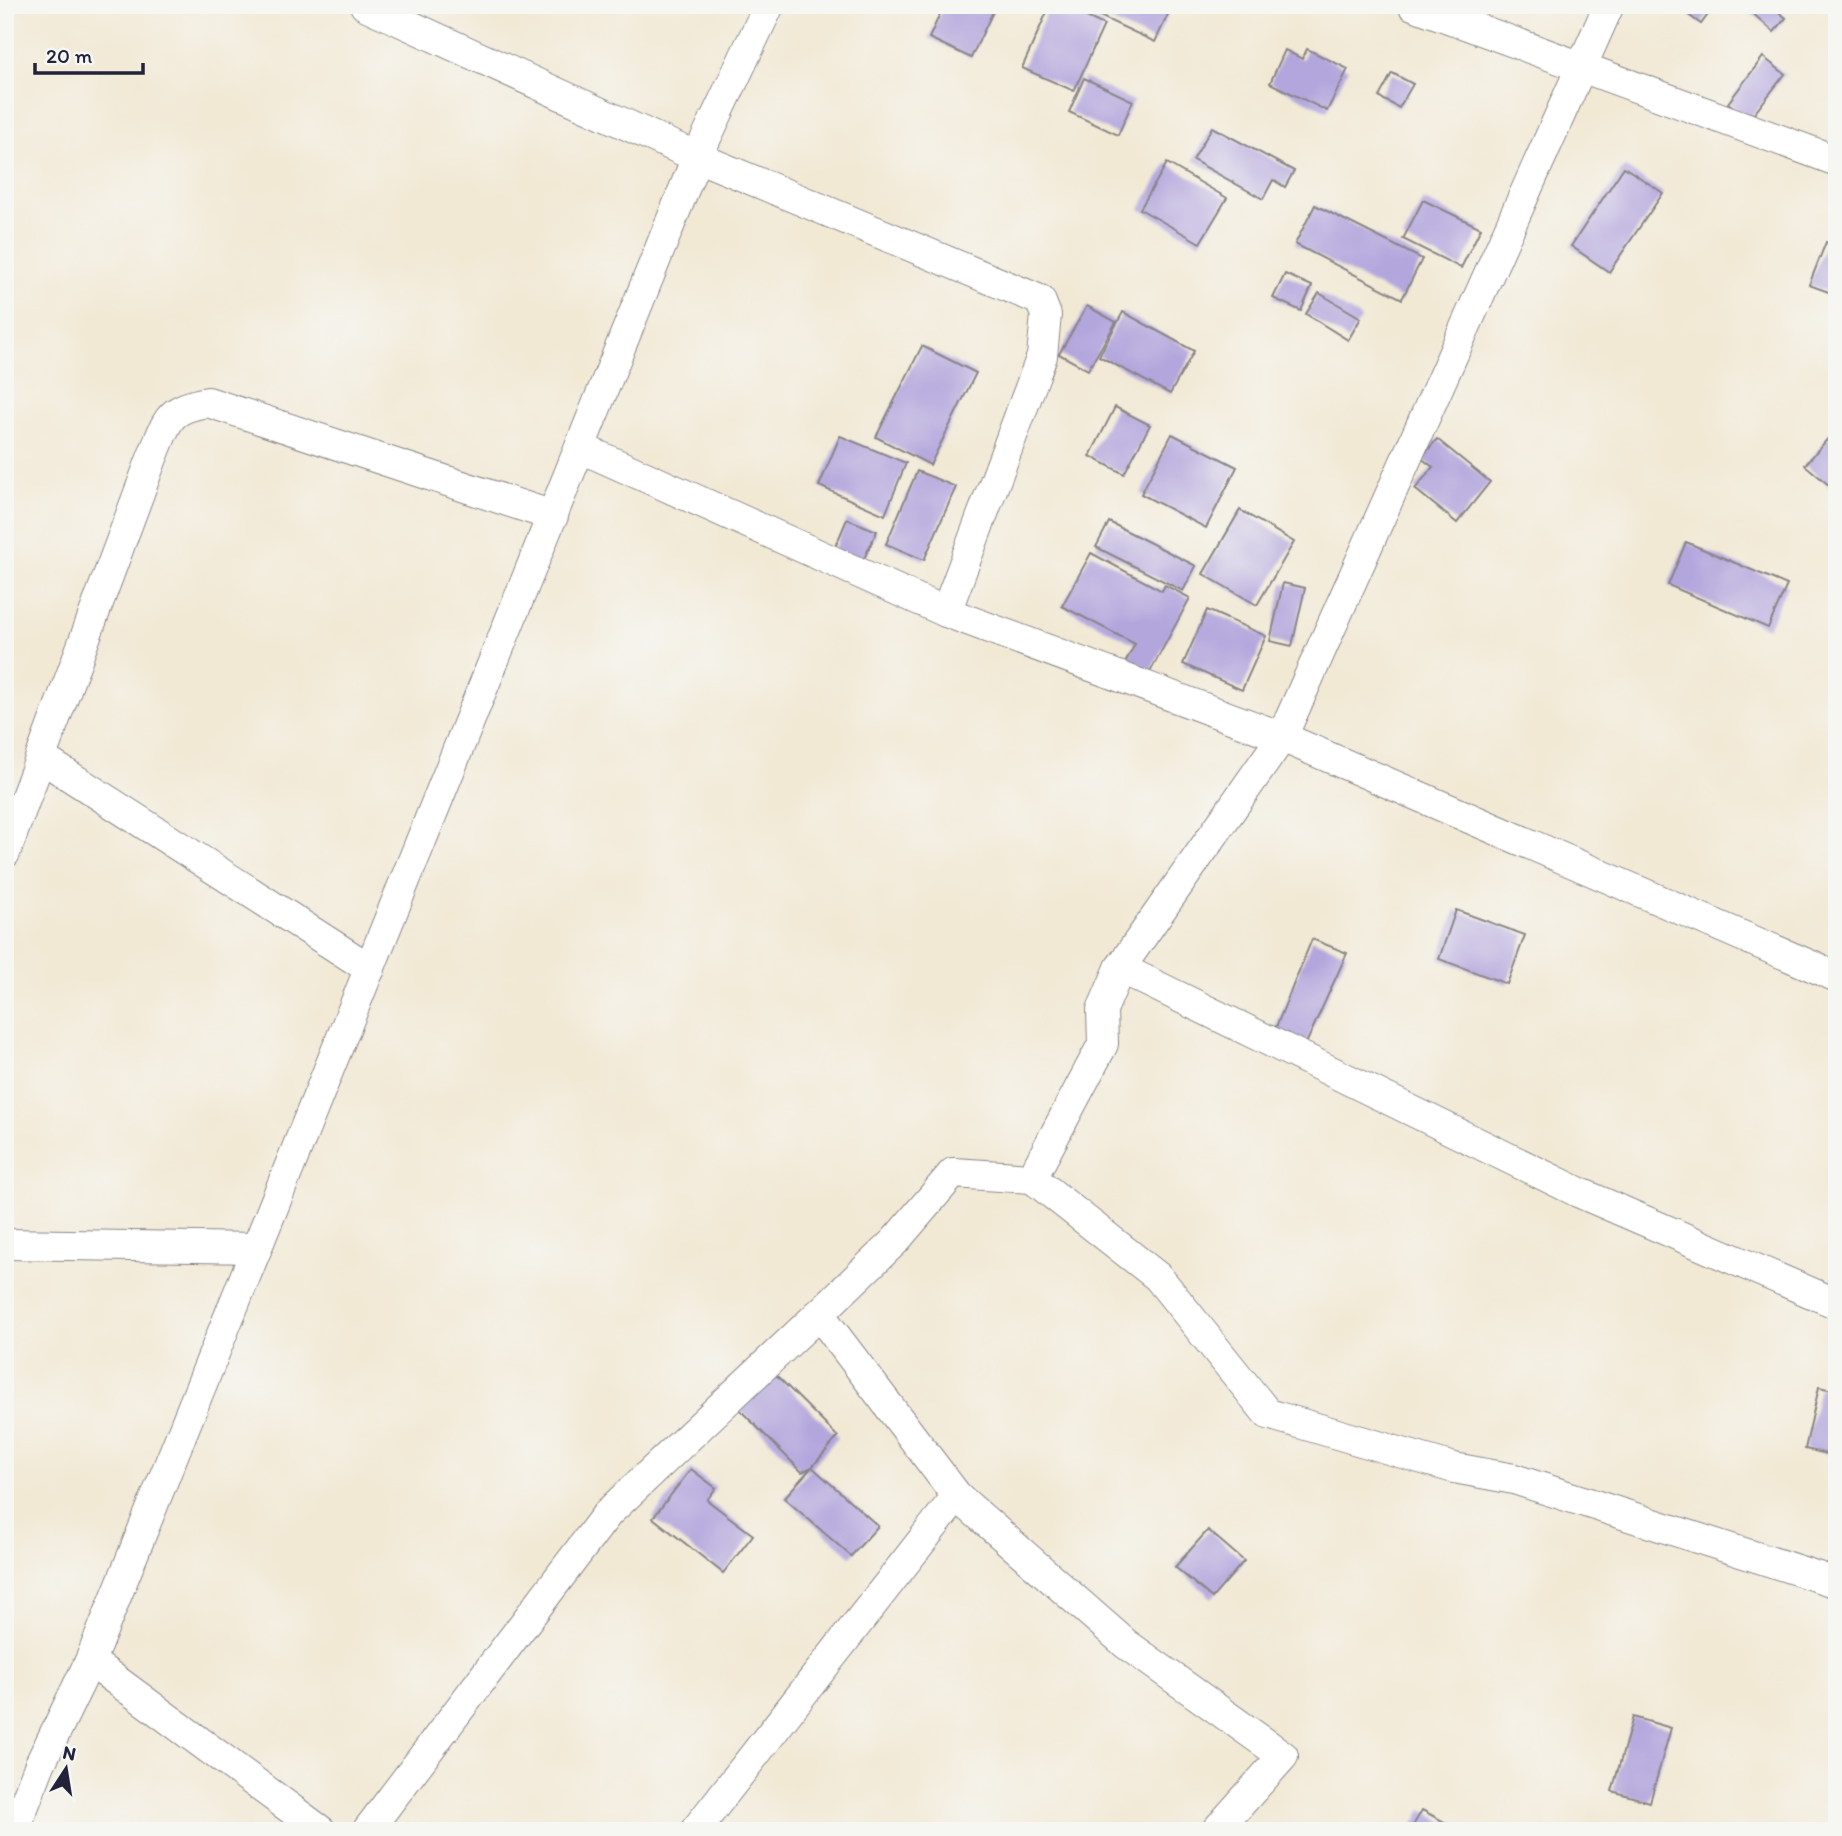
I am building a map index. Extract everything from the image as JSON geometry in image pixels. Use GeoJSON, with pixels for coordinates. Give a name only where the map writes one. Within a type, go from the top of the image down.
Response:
{"type":"FeatureCollection","features":[{"type":"Feature","properties":{"kind":"street"},"geometry":{"type":"LineString","coordinates":[[365,5],[697,157],[1040,300],[1045,315],[1042,356],[946,611]]}},
{"type":"Feature","properties":{"kind":"street"},"geometry":{"type":"LineString","coordinates":[[14,1831],[40,1764],[90,1661],[697,157],[768,5]]}},
{"type":"Feature","properties":{"kind":"street"},"geometry":{"type":"LineString","coordinates":[[1413,5],[1835,156]]}},
{"type":"Feature","properties":{"kind":"street"},"geometry":{"type":"LineString","coordinates":[[1032,1178],[1103,1044],[1102,1010],[1120,968],[1282,737],[1609,5]]}},
{"type":"Feature","properties":{"kind":"street"},"geometry":{"type":"LineString","coordinates":[[5,853],[43,759],[152,458],[168,420],[181,407],[208,402],[553,516]]}},
{"type":"Feature","properties":{"kind":"street"},"geometry":{"type":"LineString","coordinates":[[580,448],[946,611],[1282,737],[1837,977]]}},
{"type":"Feature","properties":{"kind":"street"},"geometry":{"type":"LineString","coordinates":[[43,759],[370,969]]}},
{"type":"Feature","properties":{"kind":"street"},"geometry":{"type":"LineString","coordinates":[[1120,968],[1578,1192],[1837,1304]]}},
{"type":"Feature","properties":{"kind":"street"},"geometry":{"type":"LineString","coordinates":[[366,1831],[608,1513],[895,1241],[953,1173],[1032,1178],[1158,1277],[1268,1414],[1454,1468],[1514,1479],[1837,1583]]}},
{"type":"Feature","properties":{"kind":"street"},"geometry":{"type":"LineString","coordinates":[[5,1244],[257,1248]]}},
{"type":"Feature","properties":{"kind":"street"},"geometry":{"type":"LineString","coordinates":[[819,1314],[957,1496],[1126,1644],[1283,1756],[1216,1831]]}},
{"type":"Feature","properties":{"kind":"street"},"geometry":{"type":"LineString","coordinates":[[695,1831],[957,1496]]}},
{"type":"Feature","properties":{"kind":"street"},"geometry":{"type":"LineString","coordinates":[[90,1661],[321,1831]]}},
{"type":"Feature","properties":{"kind":"building"},"geometry":{"type":"Polygon","coordinates":[[[944,5],[996,5],[971,58],[929,38],[944,5]]]}},
{"type":"Feature","properties":{"kind":"building"},"geometry":{"type":"Polygon","coordinates":[[[1050,5],[1061,5],[1104,25],[1074,91],[1022,68],[1050,5]]]}},
{"type":"Feature","properties":{"kind":"building"},"geometry":{"type":"Polygon","coordinates":[[[1092,5],[1172,6],[1155,42],[1089,11],[1092,5]]]}},
{"type":"Feature","properties":{"kind":"building"},"geometry":{"type":"Polygon","coordinates":[[[1675,5],[1715,5],[1701,24],[1675,5]]]}},
{"type":"Feature","properties":{"kind":"building"},"geometry":{"type":"Polygon","coordinates":[[[1743,5],[1770,5],[1786,18],[1774,32],[1743,5]]]}},
{"type":"Feature","properties":{"kind":"building"},"geometry":{"type":"Polygon","coordinates":[[[1307,49],[1348,69],[1327,111],[1270,83],[1285,50],[1302,59],[1307,49]]]}},
{"type":"Feature","properties":{"kind":"building"},"geometry":{"type":"Polygon","coordinates":[[[1763,57],[1785,74],[1750,119],[1728,103],[1763,57]]]}},
{"type":"Feature","properties":{"kind":"building"},"geometry":{"type":"Polygon","coordinates":[[[1392,73],[1413,84],[1399,108],[1379,97],[1392,73]]]}},
{"type":"Feature","properties":{"kind":"building"},"geometry":{"type":"Polygon","coordinates":[[[1084,78],[1133,101],[1118,135],[1069,112],[1084,78]]]}},
{"type":"Feature","properties":{"kind":"building"},"geometry":{"type":"Polygon","coordinates":[[[1212,127],[1294,171],[1285,187],[1273,180],[1263,199],[1193,160],[1212,127]]]}},
{"type":"Feature","properties":{"kind":"building"},"geometry":{"type":"Polygon","coordinates":[[[1167,163],[1227,198],[1200,243],[1140,209],[1167,163]]]}},
{"type":"Feature","properties":{"kind":"building"},"geometry":{"type":"Polygon","coordinates":[[[1624,167],[1663,193],[1609,272],[1571,246],[1624,167]]]}},
{"type":"Feature","properties":{"kind":"building"},"geometry":{"type":"Polygon","coordinates":[[[1423,200],[1481,228],[1461,268],[1403,239],[1423,200]]]}},
{"type":"Feature","properties":{"kind":"building"},"geometry":{"type":"Polygon","coordinates":[[[1315,205],[1422,259],[1402,299],[1295,244],[1315,205]]]}},
{"type":"Feature","properties":{"kind":"building"},"geometry":{"type":"Polygon","coordinates":[[[1826,242],[1837,247],[1837,295],[1809,285],[1826,242]]]}},
{"type":"Feature","properties":{"kind":"building"},"geometry":{"type":"Polygon","coordinates":[[[1285,274],[1312,286],[1301,311],[1273,298],[1285,274]]]}},
{"type":"Feature","properties":{"kind":"building"},"geometry":{"type":"Polygon","coordinates":[[[1319,293],[1361,318],[1348,340],[1306,314],[1319,293]]]}},
{"type":"Feature","properties":{"kind":"building"},"geometry":{"type":"Polygon","coordinates":[[[1087,306],[1116,322],[1088,370],[1059,354],[1087,306]]]}},
{"type":"Feature","properties":{"kind":"building"},"geometry":{"type":"Polygon","coordinates":[[[1123,312],[1194,351],[1170,394],[1099,356],[1123,312]]]}},
{"type":"Feature","properties":{"kind":"building"},"geometry":{"type":"Polygon","coordinates":[[[922,346],[976,373],[930,465],[876,437],[922,346]]]}},
{"type":"Feature","properties":{"kind":"building"},"geometry":{"type":"Polygon","coordinates":[[[1115,407],[1150,425],[1124,474],[1090,456],[1115,407]]]}},
{"type":"Feature","properties":{"kind":"building"},"geometry":{"type":"Polygon","coordinates":[[[1837,428],[1837,492],[1805,465],[1837,428]]]}},
{"type":"Feature","properties":{"kind":"building"},"geometry":{"type":"Polygon","coordinates":[[[1172,434],[1237,467],[1206,528],[1141,494],[1172,434]]]}},
{"type":"Feature","properties":{"kind":"building"},"geometry":{"type":"Polygon","coordinates":[[[840,436],[906,463],[885,515],[819,486],[840,436]]]}},
{"type":"Feature","properties":{"kind":"building"},"geometry":{"type":"Polygon","coordinates":[[[1437,439],[1490,482],[1457,523],[1415,489],[1433,467],[1421,458],[1437,439]]]}},
{"type":"Feature","properties":{"kind":"building"},"geometry":{"type":"Polygon","coordinates":[[[917,471],[956,487],[924,560],[886,544],[917,471]]]}},
{"type":"Feature","properties":{"kind":"building"},"geometry":{"type":"Polygon","coordinates":[[[1240,510],[1294,542],[1257,605],[1203,574],[1240,510]]]}},
{"type":"Feature","properties":{"kind":"building"},"geometry":{"type":"Polygon","coordinates":[[[847,519],[877,531],[861,565],[833,552],[847,519]]]}},
{"type":"Feature","properties":{"kind":"building"},"geometry":{"type":"Polygon","coordinates":[[[1109,522],[1196,566],[1183,591],[1096,547],[1109,522]]]}},
{"type":"Feature","properties":{"kind":"building"},"geometry":{"type":"Polygon","coordinates":[[[1686,542],[1787,585],[1768,628],[1668,585],[1686,542]]]}},
{"type":"Feature","properties":{"kind":"building"},"geometry":{"type":"Polygon","coordinates":[[[1091,553],[1162,591],[1165,585],[1190,598],[1148,676],[1125,663],[1135,644],[1062,606],[1091,553]]]}},
{"type":"Feature","properties":{"kind":"building"},"geometry":{"type":"Polygon","coordinates":[[[1283,583],[1305,588],[1292,646],[1270,641],[1283,583]]]}},
{"type":"Feature","properties":{"kind":"building"},"geometry":{"type":"Polygon","coordinates":[[[1207,610],[1266,636],[1242,690],[1183,664],[1207,610]]]}},
{"type":"Feature","properties":{"kind":"building"},"geometry":{"type":"Polygon","coordinates":[[[1456,910],[1525,935],[1507,984],[1439,959],[1456,910]]]}},
{"type":"Feature","properties":{"kind":"building"},"geometry":{"type":"Polygon","coordinates":[[[1312,939],[1347,953],[1304,1048],[1274,1032],[1312,939]]]}},
{"type":"Feature","properties":{"kind":"building"},"geometry":{"type":"Polygon","coordinates":[[[773,1372],[838,1437],[812,1467],[802,1472],[737,1407],[773,1372]]]}},
{"type":"Feature","properties":{"kind":"building"},"geometry":{"type":"Polygon","coordinates":[[[1819,1387],[1837,1391],[1837,1456],[1805,1449],[1819,1387]]]}},
{"type":"Feature","properties":{"kind":"building"},"geometry":{"type":"Polygon","coordinates":[[[812,1467],[878,1526],[851,1556],[784,1498],[812,1467]]]}},
{"type":"Feature","properties":{"kind":"building"},"geometry":{"type":"Polygon","coordinates":[[[691,1469],[716,1488],[707,1500],[753,1535],[723,1573],[653,1518],[691,1469]]]}},
{"type":"Feature","properties":{"kind":"building"},"geometry":{"type":"Polygon","coordinates":[[[1208,1530],[1244,1561],[1212,1598],[1175,1567],[1208,1530]]]}},
{"type":"Feature","properties":{"kind":"building"},"geometry":{"type":"Polygon","coordinates":[[[1633,1717],[1671,1728],[1650,1802],[1612,1791],[1633,1717]]]}},
{"type":"Feature","properties":{"kind":"building"},"geometry":{"type":"Polygon","coordinates":[[[1422,1810],[1461,1831],[1410,1831],[1422,1810]]]}}]}
